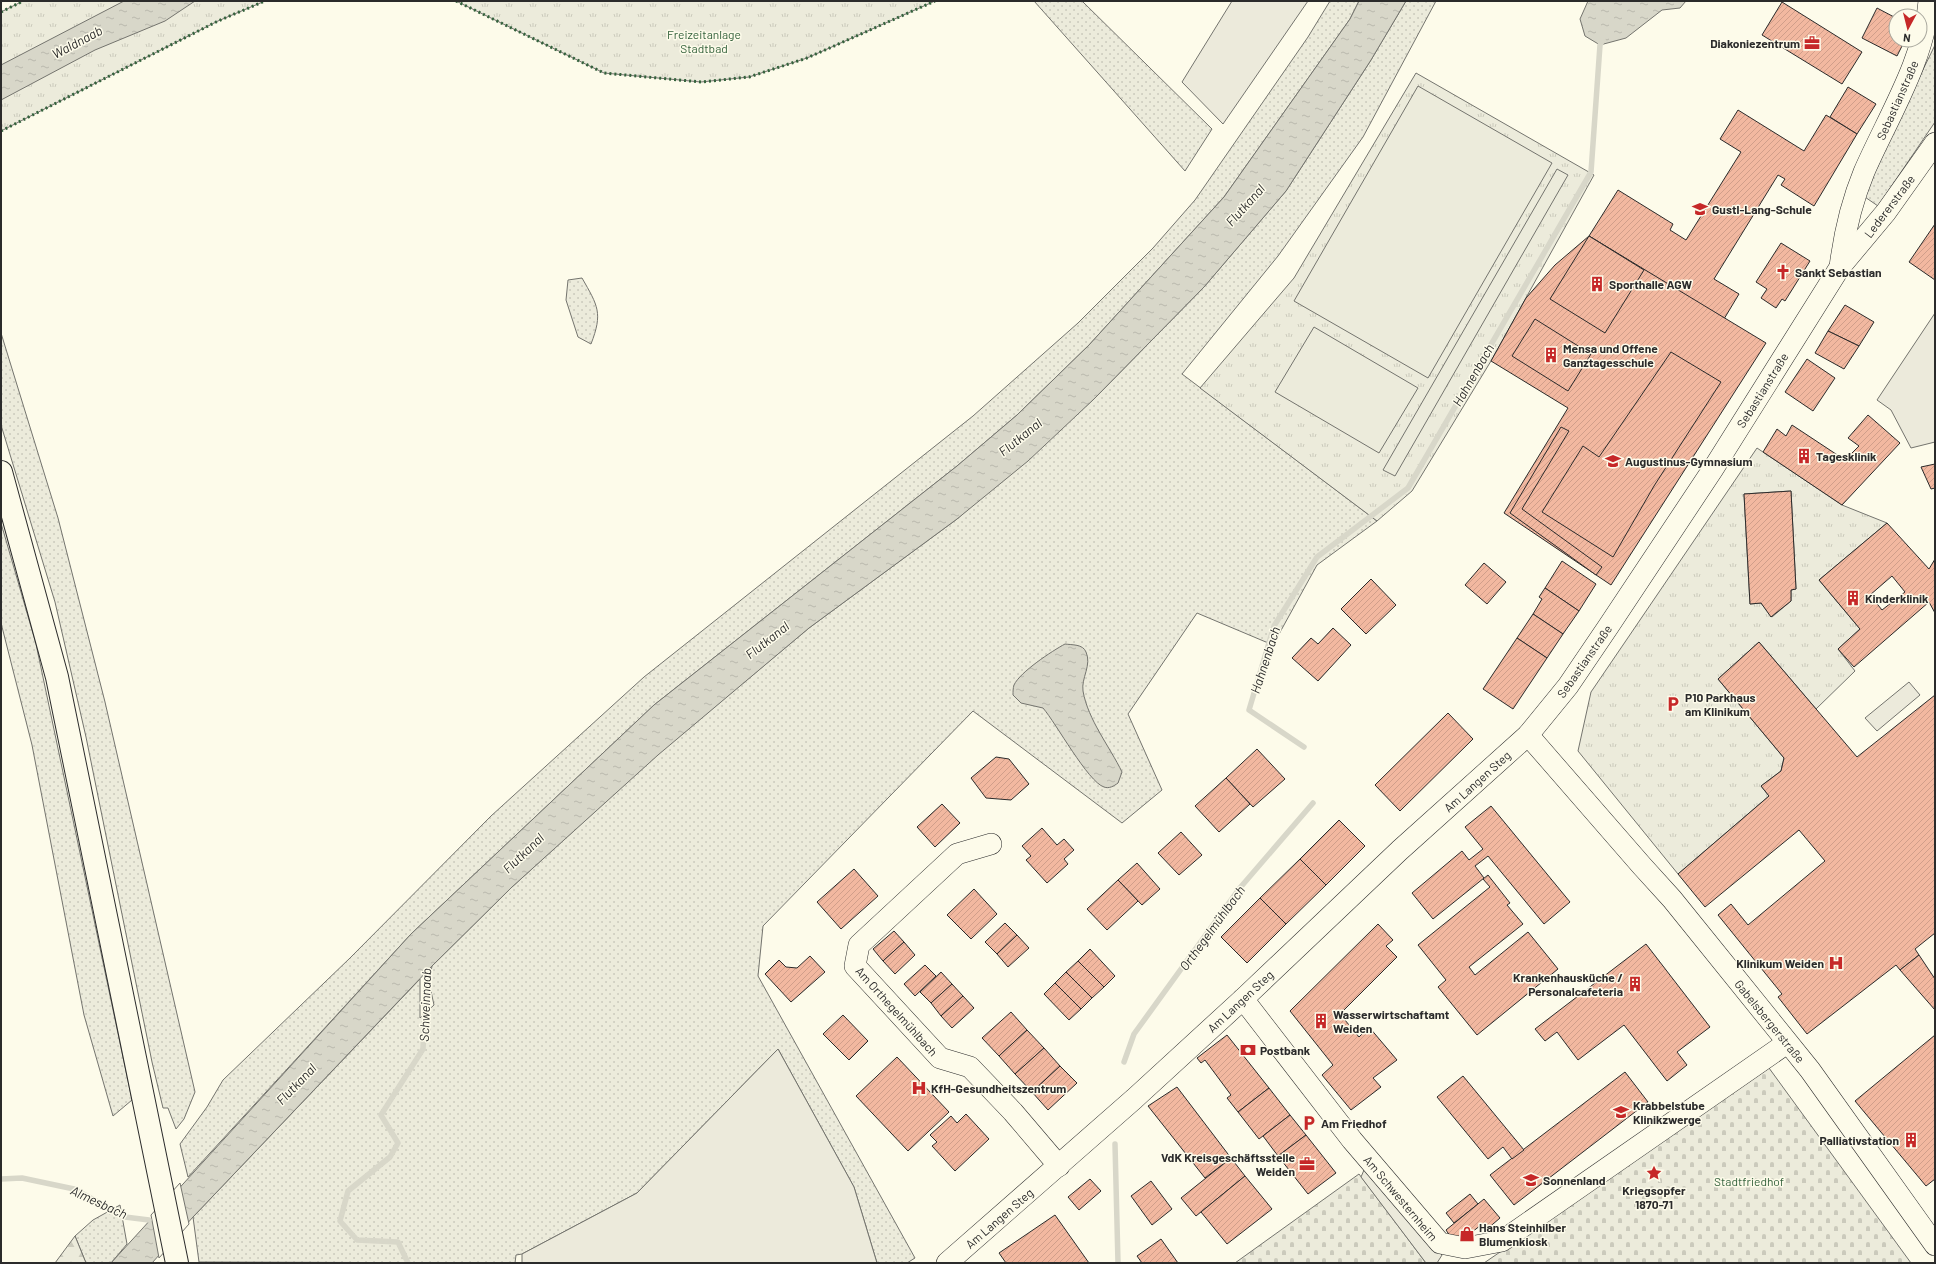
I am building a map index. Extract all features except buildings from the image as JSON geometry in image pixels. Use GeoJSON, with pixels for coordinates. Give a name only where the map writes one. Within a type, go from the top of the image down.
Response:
{"type":"FeatureCollection","features":[{"type":"Feature","properties":{"kind":"main road"},"geometry":{"type":"LineString","coordinates":[[1,472],[57,676],[177,1263]]}},
{"type":"Feature","properties":{"kind":"street","name":"Sebastianstraße"},"geometry":{"type":"LineString","coordinates":[[1528,735],[1568,686],[1608,627],[1712,469],[1840,267],[1843,238],[1863,174],[1919,51],[1931,10]]}},
{"type":"Feature","properties":{"kind":"street","name":"Ledererstraße"},"geometry":{"type":"LineString","coordinates":[[1840,267],[1886,212],[1935,143]]}},
{"type":"Feature","properties":{"kind":"street","name":"Am Langen Steg"},"geometry":{"type":"LineString","coordinates":[[947,1263],[1059,1166],[1243,999],[1395,854],[1528,735]]}},
{"type":"Feature","properties":{"kind":"street","name":"Gabelsbergerstraße"},"geometry":{"type":"LineString","coordinates":[[1528,735],[1672,899],[1813,1075],[1935,1245]]}},
{"type":"Feature","properties":{"kind":"street","name":"Am Orthegelmühlbach"},"geometry":{"type":"LineString","coordinates":[[991,844],[957,854],[859,945],[855,966],[940,1058],[970,1067],[1013,1112],[1059,1166]]}},
{"type":"Feature","properties":{"kind":"street","name":"Am Schwesternheim"},"geometry":{"type":"LineString","coordinates":[[1243,999],[1352,1140],[1440,1243],[1465,1248],[1502,1241],[1787,1043]]}},
{"type":"Feature","properties":{"kind":"green space"},"geometry":{"type":"Polygon","coordinates":[[[23,1],[265,1],[218,21],[1,131],[1,12],[23,1]]]}},
{"type":"Feature","properties":{"kind":"green space","name":"Freizeitanlage Stadtbad"},"geometry":{"type":"Polygon","coordinates":[[[456,1],[935,1],[807,58],[749,77],[701,82],[604,73],[456,1]]]}},
{"type":"Feature","properties":{"kind":"green space"},"geometry":{"type":"Polygon","coordinates":[[[1034,1],[1082,1],[1212,129],[1185,171],[1034,1]]]}},
{"type":"Feature","properties":{"kind":"green space"},"geometry":{"type":"Polygon","coordinates":[[[1330,1],[1359,1],[1350,19],[1224,197],[1089,345],[1017,415],[957,466],[654,705],[411,934],[188,1177],[180,1144],[207,1107],[223,1080],[350,958],[491,816],[644,677],[973,416],[1078,323],[1153,248],[1195,200],[1308,37],[1330,1]]]}},
{"type":"Feature","properties":{"kind":"green space"},"geometry":{"type":"Polygon","coordinates":[[[1406,1],[1436,1],[1363,137],[1278,256],[1182,374],[1377,521],[1317,565],[1273,645],[1197,613],[1128,714],[1162,790],[1122,823],[973,711],[763,926],[758,976],[915,1258],[907,1263],[877,1263],[854,1187],[778,1049],[637,1193],[522,1254],[516,1255],[515,1263],[199,1262],[193,1217],[420,979],[420,1018],[434,1005],[429,982],[432,966],[512,887],[657,755],[809,628],[957,519],[1094,399],[1204,287],[1286,191],[1371,60],[1406,1]]]}},
{"type":"Feature","properties":{"kind":"green space"},"geometry":{"type":"Polygon","coordinates":[[[1935,45],[1935,122],[1878,206],[1862,195],[1935,45]]]}},
{"type":"Feature","properties":{"kind":"green space"},"geometry":{"type":"Polygon","coordinates":[[[1416,73],[1594,175],[1491,361],[1412,491],[1377,521],[1200,388],[1294,278],[1416,73]]]}},
{"type":"Feature","properties":{"kind":"green space"},"geometry":{"type":"Polygon","coordinates":[[[1418,86],[1552,163],[1428,378],[1294,301],[1418,86]]]}},
{"type":"Feature","properties":{"kind":"green space"},"geometry":{"type":"Polygon","coordinates":[[[1557,169],[1568,175],[1395,476],[1383,470],[1557,169]]]}},
{"type":"Feature","properties":{"kind":"green space"},"geometry":{"type":"Polygon","coordinates":[[[582,278],[595,303],[598,317],[591,344],[578,337],[566,300],[568,280],[582,278]]]}},
{"type":"Feature","properties":{"kind":"green space"},"geometry":{"type":"Polygon","coordinates":[[[1314,327],[1418,388],[1379,453],[1275,392],[1314,327]]]}},
{"type":"Feature","properties":{"kind":"green space"},"geometry":{"type":"Polygon","coordinates":[[[1,333],[58,518],[105,702],[195,1092],[184,1119],[176,1129],[168,1108],[163,1108],[152,1062],[86,737],[55,602],[1,425],[1,333]]]}},
{"type":"Feature","properties":{"kind":"green space"},"geometry":{"type":"Polygon","coordinates":[[[1757,448],[1842,505],[1887,523],[1819,580],[1860,629],[1838,649],[1855,671],[1816,709],[1759,642],[1718,679],[1784,758],[1781,771],[1761,786],[1769,796],[1678,874],[1578,751],[1591,692],[1757,448]],[[1791,491],[1744,494],[1750,604],[1761,603],[1772,617],[1791,601],[1791,590],[1796,589],[1791,491]]]}},
{"type":"Feature","properties":{"kind":"green space"},"geometry":{"type":"Polygon","coordinates":[[[1,523],[36,644],[132,1100],[113,1116],[84,1015],[32,745],[1,623],[1,523]]]}},
{"type":"Feature","properties":{"kind":"green space","name":"Stadtfriedhof"},"geometry":{"type":"Polygon","coordinates":[[[1769,1068],[1911,1263],[1484,1263],[1769,1068]]]}},
{"type":"Feature","properties":{"kind":"green space"},"geometry":{"type":"Polygon","coordinates":[[[1359,1174],[1426,1263],[1235,1263],[1359,1174]]]}},
{"type":"Feature","properties":{"kind":"green space"},"geometry":{"type":"Polygon","coordinates":[[[120,1205],[127,1244],[111,1263],[86,1263],[75,1236],[93,1220],[120,1205]]]}},
{"type":"Feature","properties":{"kind":"green space"},"geometry":{"type":"Polygon","coordinates":[[[75,1236],[86,1263],[55,1263],[75,1236]]]}},
{"type":"Feature","properties":{"kind":"shaded area"},"geometry":{"type":"Polygon","coordinates":[[[1232,1],[1308,1],[1223,124],[1182,82],[1232,1]]]}},
{"type":"Feature","properties":{"kind":"shaded area"},"geometry":{"type":"Polygon","coordinates":[[[1935,313],[1935,442],[1911,448],[1891,410],[1877,400],[1935,313]]]}},
{"type":"Feature","properties":{"kind":"shaded area"},"geometry":{"type":"Polygon","coordinates":[[[1909,682],[1920,695],[1877,731],[1865,718],[1909,682]]]}},
{"type":"Feature","properties":{"kind":"shaded area"},"geometry":{"type":"Polygon","coordinates":[[[778,1049],[854,1187],[877,1263],[522,1263],[522,1254],[637,1193],[778,1049]]]}},
{"type":"Feature","properties":{"kind":"shaded area"},"geometry":{"type":"Polygon","coordinates":[[[1367,1163],[1442,1255],[1437,1263],[1426,1263],[1361,1177],[1367,1163]]]}},
{"type":"Feature","properties":{"kind":"water","name":"Waldnaab"},"geometry":{"type":"Polygon","coordinates":[[[124,1],[195,1],[165,21],[95,50],[1,100],[1,65],[124,1]]]}},
{"type":"Feature","properties":{"kind":"water","name":"Flutkanal"},"geometry":{"type":"Polygon","coordinates":[[[1359,1],[1406,1],[1371,60],[1286,191],[1204,287],[1094,399],[1028,461],[957,519],[809,628],[658,755],[512,887],[432,966],[193,1217],[152,1263],[111,1263],[411,934],[654,705],[957,466],[1017,415],[1089,345],[1224,197],[1350,19],[1359,1]]]}},
{"type":"Feature","properties":{"kind":"water"},"geometry":{"type":"Polygon","coordinates":[[[1588,1],[1686,1],[1680,8],[1662,10],[1626,38],[1600,45],[1585,36],[1580,19],[1588,1]]]}},
{"type":"Feature","properties":{"kind":"water"},"geometry":{"type":"Polygon","coordinates":[[[1065,644],[1080,646],[1085,649],[1088,657],[1083,681],[1083,691],[1086,702],[1094,723],[1122,772],[1118,783],[1108,788],[1097,783],[1081,764],[1043,708],[1021,703],[1013,695],[1014,685],[1029,668],[1065,644]]]}},
{"type":"Feature","properties":{"kind":"pier"},"geometry":{"type":"Polygon","coordinates":[[[180,1183],[189,1224],[159,1258],[151,1215],[180,1183]]]}},
{"type":"Feature","properties":{"kind":"waterway","name":"Hahnenbach"},"geometry":{"type":"LineString","coordinates":[[1304,747],[1249,710],[1274,626],[1317,557],[1408,488],[1591,172],[1600,45],[1603,39]]}},
{"type":"Feature","properties":{"kind":"waterway","name":"Orthegelmühlbach"},"geometry":{"type":"LineString","coordinates":[[1124,1062],[1134,1034],[1239,889],[1313,803]]}},
{"type":"Feature","properties":{"kind":"waterway","name":"Schweinnaab"},"geometry":{"type":"LineString","coordinates":[[408,1263],[398,1242],[357,1240],[340,1221],[348,1191],[390,1157],[398,1143],[381,1115],[423,1049],[427,966]]}},
{"type":"Feature","properties":{"kind":"waterway","name":"Orthegelmühlbach"},"geometry":{"type":"LineString","coordinates":[[1115,1144],[1118,1263]]}},
{"type":"Feature","properties":{"kind":"waterway","name":"Almesbach"},"geometry":{"type":"LineString","coordinates":[[1,1179],[22,1178],[74,1189],[125,1217],[149,1220]]}},
{"type":"Feature","properties":{"kind":"hedge"},"geometry":{"type":"LineString","coordinates":[[1,12],[23,1]]}},
{"type":"Feature","properties":{"kind":"hedge"},"geometry":{"type":"LineString","coordinates":[[1,131],[218,21],[265,1]]}},
{"type":"Feature","properties":{"kind":"hedge"},"geometry":{"type":"LineString","coordinates":[[456,1],[604,73],[701,82],[749,77],[807,58],[935,1]]}},
{"type":"Feature","properties":{"kind":"place","name":"Diakoniezentrum"},"geometry":{"type":"Point","coordinates":[1812,43]}},
{"type":"Feature","properties":{"kind":"place","name":"Gustl-Lang-Schule"},"geometry":{"type":"Point","coordinates":[1700,209]}},
{"type":"Feature","properties":{"kind":"place","name":"Sankt Sebastian"},"geometry":{"type":"Point","coordinates":[1783,272]}},
{"type":"Feature","properties":{"kind":"place","name":"Sporthalle AGW"},"geometry":{"type":"Point","coordinates":[1597,284]}},
{"type":"Feature","properties":{"kind":"place","name":"Mensa und Offene Ganztagesschule"},"geometry":{"type":"Point","coordinates":[1551,355]}},
{"type":"Feature","properties":{"kind":"place","name":"Tagesklinik"},"geometry":{"type":"Point","coordinates":[1804,456]}},
{"type":"Feature","properties":{"kind":"place","name":"Augustinus-Gymnasium"},"geometry":{"type":"Point","coordinates":[1613,461]}},
{"type":"Feature","properties":{"kind":"place","name":"Kinderklinik"},"geometry":{"type":"Point","coordinates":[1853,598]}},
{"type":"Feature","properties":{"kind":"place","name":"P10 Parkhaus am Klinikum"},"geometry":{"type":"Point","coordinates":[1673,704]}},
{"type":"Feature","properties":{"kind":"place","name":"Klinikum Weiden"},"geometry":{"type":"Point","coordinates":[1836,963]}},
{"type":"Feature","properties":{"kind":"place","name":"Krankenhausküche / Personalcafeteria"},"geometry":{"type":"Point","coordinates":[1635,984]}},
{"type":"Feature","properties":{"kind":"place","name":"Wasserwirtschaftamt Weiden"},"geometry":{"type":"Point","coordinates":[1321,1021]}},
{"type":"Feature","properties":{"kind":"place","name":"Postbank"},"geometry":{"type":"Point","coordinates":[1248,1050]}},
{"type":"Feature","properties":{"kind":"place","name":"KfH-Gesundheitszentrum"},"geometry":{"type":"Point","coordinates":[919,1088]}},
{"type":"Feature","properties":{"kind":"place","name":"Krabbelstube Klinikzwerge"},"geometry":{"type":"Point","coordinates":[1621,1112]}},
{"type":"Feature","properties":{"kind":"place","name":"Am Friedhof"},"geometry":{"type":"Point","coordinates":[1309,1123]}},
{"type":"Feature","properties":{"kind":"place","name":"Palliativstation"},"geometry":{"type":"Point","coordinates":[1911,1140]}},
{"type":"Feature","properties":{"kind":"place","name":"VdK Kreisgeschäftsstelle Weiden"},"geometry":{"type":"Point","coordinates":[1307,1164]}},
{"type":"Feature","properties":{"kind":"place","name":"Kriegsopfer 1870-71"},"geometry":{"type":"Point","coordinates":[1654,1173]}},
{"type":"Feature","properties":{"kind":"place","name":"Sonnenland"},"geometry":{"type":"Point","coordinates":[1531,1180]}},
{"type":"Feature","properties":{"kind":"place","name":"Hans Steinhilber Blumenkiosk"},"geometry":{"type":"Point","coordinates":[1467,1234]}}]}
